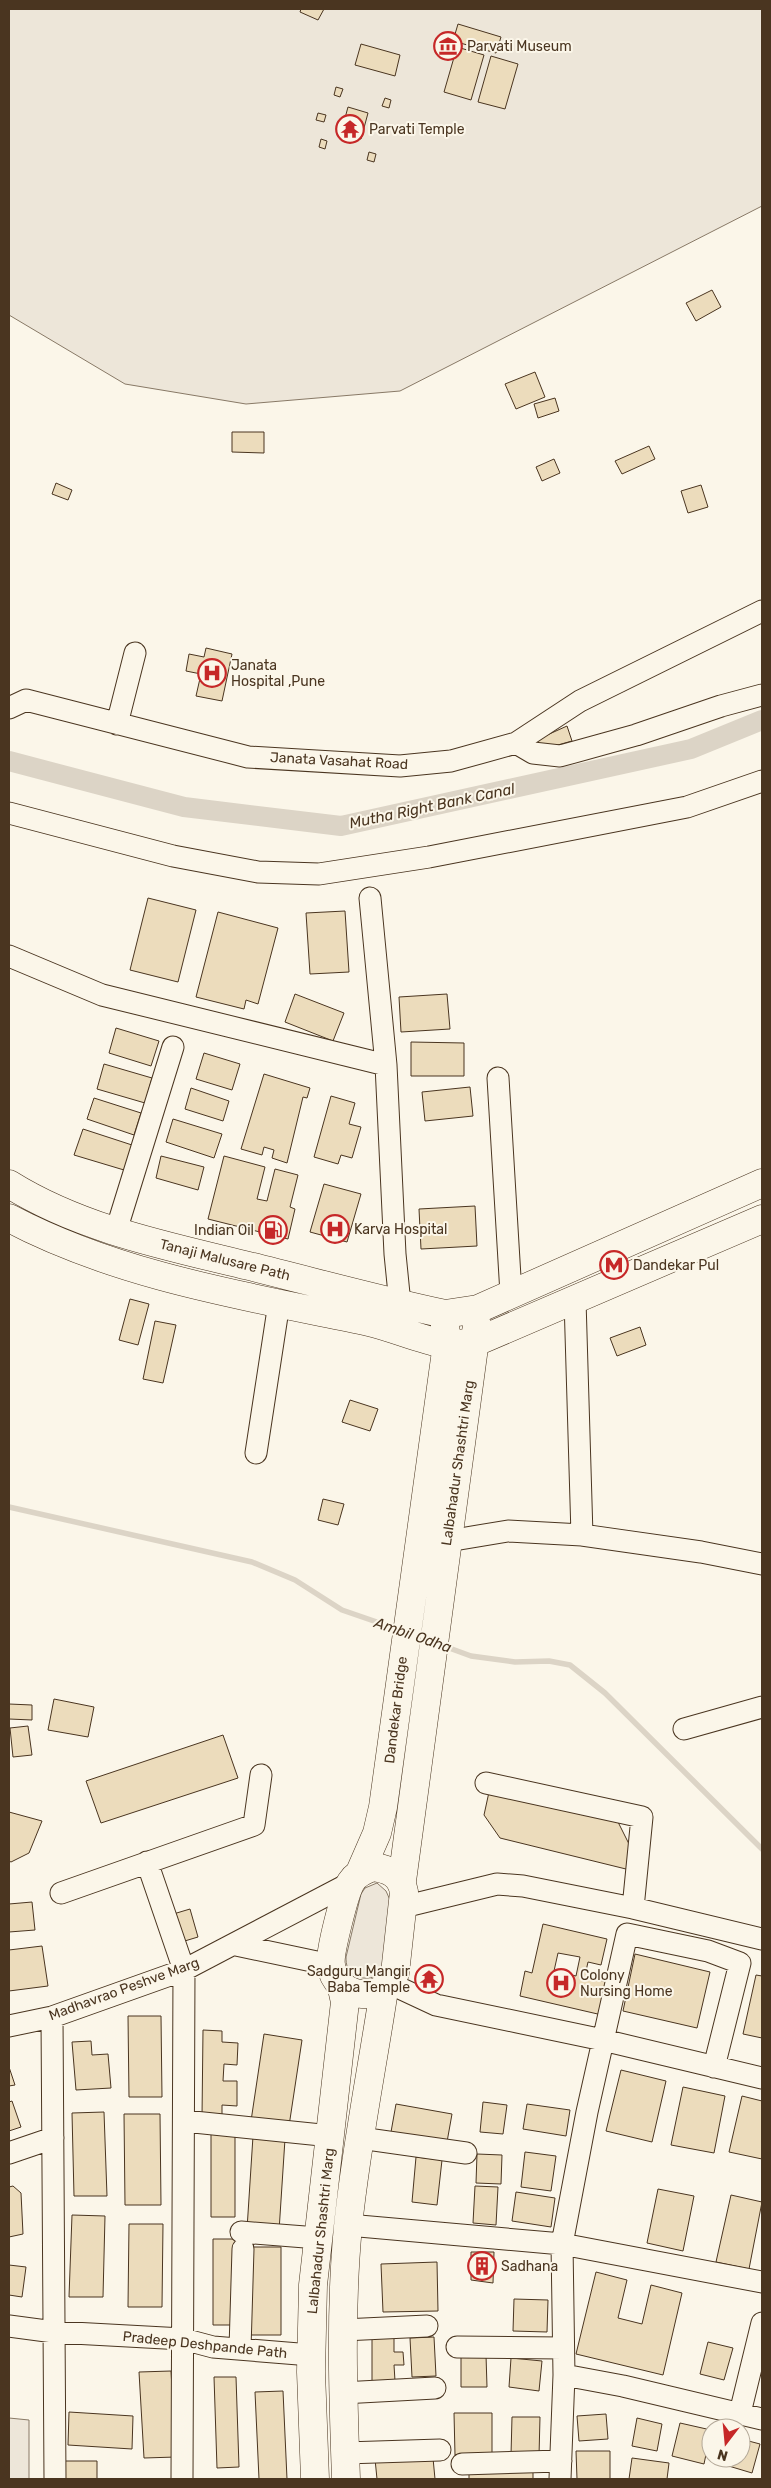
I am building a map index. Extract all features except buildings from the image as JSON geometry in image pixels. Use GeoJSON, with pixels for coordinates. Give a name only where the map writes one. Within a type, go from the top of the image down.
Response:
{"type":"FeatureCollection","features":[{"type":"Feature","properties":{"kind":"main road"},"geometry":{"type":"LineString","coordinates":[[447,1313],[478,1309],[762,1183]]}},
{"type":"Feature","properties":{"kind":"main road","name":"Tanaji Malusare Path"},"geometry":{"type":"LineString","coordinates":[[9,1184],[54,1208],[116,1231],[400,1304],[447,1313]]}},
{"type":"Feature","properties":{"kind":"main road","name":"Tanaji Malusare Path"},"geometry":{"type":"LineString","coordinates":[[9,1218],[72,1248],[144,1271],[280,1304],[377,1324],[447,1344],[476,1342],[762,1219]]}},
{"type":"Feature","properties":{"kind":"main road"},"geometry":{"type":"LineString","coordinates":[[194,1283],[201,1254]]}},
{"type":"Feature","properties":{"kind":"main road","name":"Lalbahadur Shashtri Marg"},"geometry":{"type":"LineString","coordinates":[[436,1618],[476,1342],[478,1309]]}},
{"type":"Feature","properties":{"kind":"main road","name":"Lalbahadur Shashtri Marg"},"geometry":{"type":"LineString","coordinates":[[408,1614],[447,1344],[447,1313]]}},
{"type":"Feature","properties":{"kind":"main road","name":"Dandekar Bridge"},"geometry":{"type":"LineString","coordinates":[[355,1878],[378,1833],[408,1614]]}},
{"type":"Feature","properties":{"kind":"main road","name":"Dandekar Bridge"},"geometry":{"type":"LineString","coordinates":[[402,1894],[436,1618]]}},
{"type":"Feature","properties":{"kind":"main road"},"geometry":{"type":"LineString","coordinates":[[355,1878],[373,1867],[381,1868],[398,1876],[402,1894]]}},
{"type":"Feature","properties":{"kind":"main road","name":"Lalbahadur Shashtri Marg"},"geometry":{"type":"LineString","coordinates":[[315,2479],[311,2355],[313,2285],[345,2002],[336,1974],[332,1951],[355,1878]]}},
{"type":"Feature","properties":{"kind":"main road","name":"Lalbahadur Shashtri Marg"},"geometry":{"type":"LineString","coordinates":[[346,2466],[342,2392],[348,2225],[360,2138],[387,1987],[395,1973],[402,1894]]}},
{"type":"Feature","properties":{"kind":"main road"},"geometry":{"type":"LineString","coordinates":[[336,1974],[349,1990],[361,1994],[372,1994],[387,1987]]}},
{"type":"Feature","properties":{"kind":"street","name":"Janata Vasahat Road"},"geometry":{"type":"LineString","coordinates":[[9,708],[26,700],[248,757],[400,766],[451,761],[516,743],[580,701],[762,611]]}},
{"type":"Feature","properties":{"kind":"street"},"geometry":{"type":"LineString","coordinates":[[117,724],[135,652]]}},
{"type":"Feature","properties":{"kind":"street"},"geometry":{"type":"LineString","coordinates":[[516,743],[533,753],[560,756],[636,735],[721,706],[762,695]]}},
{"type":"Feature","properties":{"kind":"street"},"geometry":{"type":"LineString","coordinates":[[9,814],[173,856],[258,872],[319,874],[429,857],[687,807],[762,782]]}},
{"type":"Feature","properties":{"kind":"street"},"geometry":{"type":"LineString","coordinates":[[370,898],[386,1065],[396,1263],[400,1304]]}},
{"type":"Feature","properties":{"kind":"street"},"geometry":{"type":"LineString","coordinates":[[9,956],[102,995],[386,1065]]}},
{"type":"Feature","properties":{"kind":"street"},"geometry":{"type":"LineString","coordinates":[[116,1231],[173,1047]]}},
{"type":"Feature","properties":{"kind":"street"},"geometry":{"type":"LineString","coordinates":[[498,1078],[511,1294]]}},
{"type":"Feature","properties":{"kind":"street"},"geometry":{"type":"LineString","coordinates":[[574,1300],[582,1535]]}},
{"type":"Feature","properties":{"kind":"street"},"geometry":{"type":"LineString","coordinates":[[256,1453],[280,1304]]}},
{"type":"Feature","properties":{"kind":"street"},"geometry":{"type":"LineString","coordinates":[[448,1541],[508,1531],[582,1535],[701,1552],[762,1564]]}},
{"type":"Feature","properties":{"kind":"street"},"geometry":{"type":"LineString","coordinates":[[684,1729],[762,1707]]}},
{"type":"Feature","properties":{"kind":"street"},"geometry":{"type":"LineString","coordinates":[[61,1893],[254,1825],[261,1775]]}},
{"type":"Feature","properties":{"kind":"street"},"geometry":{"type":"LineString","coordinates":[[486,1783],[642,1817],[633,1908]]}},
{"type":"Feature","properties":{"kind":"street"},"geometry":{"type":"LineString","coordinates":[[148,1862],[184,1970],[182,2479]]}},
{"type":"Feature","properties":{"kind":"street","name":"Madhavrao Peshve Marg"},"geometry":{"type":"LineString","coordinates":[[9,2026],[52,2017],[184,1970],[236,1944],[355,1878]]}},
{"type":"Feature","properties":{"kind":"street"},"geometry":{"type":"LineString","coordinates":[[402,1894],[497,1884],[523,1886],[633,1908],[762,1939]]}},
{"type":"Feature","properties":{"kind":"street"},"geometry":{"type":"LineString","coordinates":[[462,2464],[560,2470],[564,2375],[562,2244],[603,2040],[627,1934],[708,1951],[740,1962],[714,2067]]}},
{"type":"Feature","properties":{"kind":"street"},"geometry":{"type":"LineString","coordinates":[[236,1944],[336,1974]]}},
{"type":"Feature","properties":{"kind":"street"},"geometry":{"type":"LineString","coordinates":[[387,1987],[436,2004],[603,2040],[762,2078]]}},
{"type":"Feature","properties":{"kind":"street"},"geometry":{"type":"LineString","coordinates":[[52,2017],[55,2479]]}},
{"type":"Feature","properties":{"kind":"street"},"geometry":{"type":"LineString","coordinates":[[184,2121],[331,2136]]}},
{"type":"Feature","properties":{"kind":"street"},"geometry":{"type":"LineString","coordinates":[[9,2153],[53,2138]]}},
{"type":"Feature","properties":{"kind":"street"},"geometry":{"type":"LineString","coordinates":[[360,2138],[466,2153]]}},
{"type":"Feature","properties":{"kind":"street"},"geometry":{"type":"LineString","coordinates":[[348,2225],[562,2244],[630,2255],[762,2282]]}},
{"type":"Feature","properties":{"kind":"street"},"geometry":{"type":"LineString","coordinates":[[240,2349],[242,2240],[318,2238]]}},
{"type":"Feature","properties":{"kind":"street"},"geometry":{"type":"LineString","coordinates":[[740,2413],[762,2323]]}},
{"type":"Feature","properties":{"kind":"street","name":"Pradeep Deshpande Path"},"geometry":{"type":"LineString","coordinates":[[9,2326],[54,2332],[182,2340],[213,2347],[311,2355]]}},
{"type":"Feature","properties":{"kind":"street"},"geometry":{"type":"LineString","coordinates":[[343,2330],[427,2326]]}},
{"type":"Feature","properties":{"kind":"street"},"geometry":{"type":"LineString","coordinates":[[457,2347],[563,2348]]}},
{"type":"Feature","properties":{"kind":"street"},"geometry":{"type":"LineString","coordinates":[[564,2375],[623,2386],[762,2419]]}},
{"type":"Feature","properties":{"kind":"street"},"geometry":{"type":"LineString","coordinates":[[342,2392],[435,2388]]}},
{"type":"Feature","properties":{"kind":"street"},"geometry":{"type":"LineString","coordinates":[[346,2466],[440,2450]]}},
{"type":"Feature","properties":{"kind":"shaded area"},"geometry":{"type":"Polygon","coordinates":[[[9,9],[762,9],[762,206],[400,391],[246,404],[125,384],[9,315],[9,9]]]}},
{"type":"Feature","properties":{"kind":"shaded area"},"geometry":{"type":"Polygon","coordinates":[[[377,1883],[386,1891],[390,1900],[385,1963],[378,1975],[371,1978],[363,1978],[356,1976],[349,1970],[346,1957],[361,1894],[365,1888],[377,1883]]]}},
{"type":"Feature","properties":{"kind":"shaded area"},"geometry":{"type":"Polygon","coordinates":[[[9,2418],[29,2420],[29,2479],[9,2479],[9,2418]]]}},
{"type":"Feature","properties":{"kind":"waterway","name":"Mutha Right Bank Canal"},"geometry":{"type":"LineString","coordinates":[[9,761],[184,807],[341,826],[691,749],[762,720]]}},
{"type":"Feature","properties":{"kind":"waterway","name":"Ambil Odha"},"geometry":{"type":"LineString","coordinates":[[9,1507],[252,1562],[295,1580],[342,1610],[400,1630]]}},
{"type":"Feature","properties":{"kind":"waterway","name":"Ambil Odha"},"geometry":{"type":"LineString","coordinates":[[441,1645],[471,1656],[515,1662],[549,1661],[570,1665],[605,1693],[762,1849]]}},
{"type":"Feature","properties":{"kind":"place","name":"Parvati Museum"},"geometry":{"type":"Point","coordinates":[448,46]}},
{"type":"Feature","properties":{"kind":"place","name":"Parvati Temple"},"geometry":{"type":"Point","coordinates":[350,129]}},
{"type":"Feature","properties":{"kind":"place","name":"Janata Hospital ,Pune"},"geometry":{"type":"Point","coordinates":[212,673]}},
{"type":"Feature","properties":{"kind":"place","name":"Karva Hospital"},"geometry":{"type":"Point","coordinates":[335,1229]}},
{"type":"Feature","properties":{"kind":"place","name":"Indian Oil"},"geometry":{"type":"Point","coordinates":[273,1230]}},
{"type":"Feature","properties":{"kind":"place","name":"Dandekar Pul"},"geometry":{"type":"Point","coordinates":[614,1265]}},
{"type":"Feature","properties":{"kind":"place","name":"Sadguru Mangir Baba Temple"},"geometry":{"type":"Point","coordinates":[429,1979]}},
{"type":"Feature","properties":{"kind":"place","name":"Colony Nursing Home"},"geometry":{"type":"Point","coordinates":[561,1983]}},
{"type":"Feature","properties":{"kind":"place","name":"Sadhana"},"geometry":{"type":"Point","coordinates":[482,2266]}}]}
